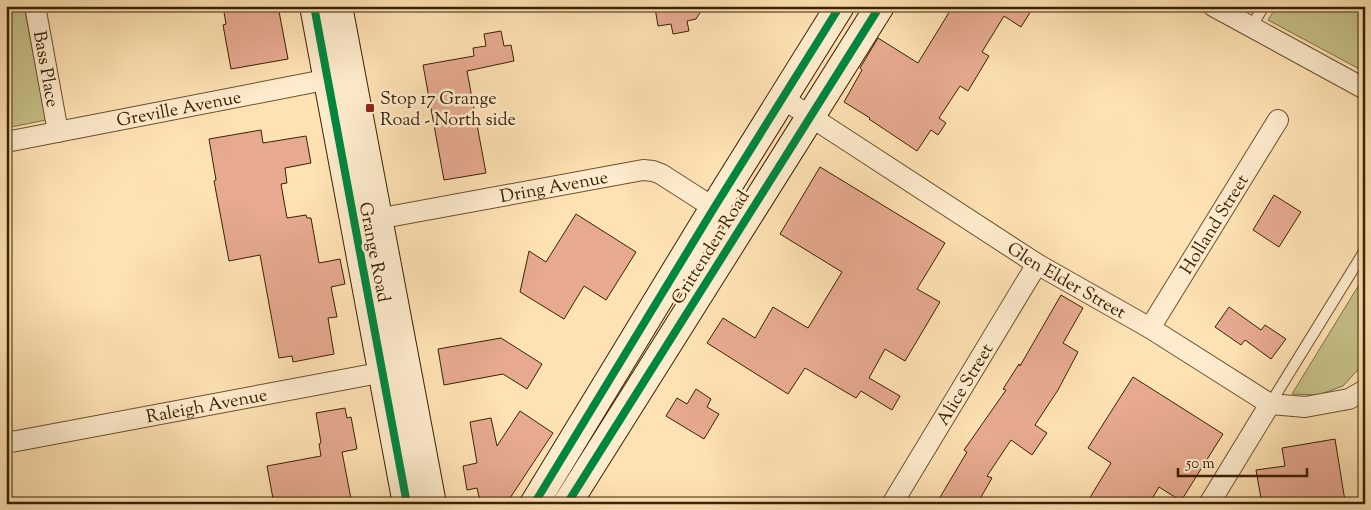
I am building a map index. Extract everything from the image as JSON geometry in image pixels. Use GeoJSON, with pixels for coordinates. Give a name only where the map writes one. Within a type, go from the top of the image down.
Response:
{"type":"FeatureCollection","features":[{"type":"Feature","properties":{"kind":"main road","name":"Grange Road"},"geometry":{"type":"LineString","coordinates":[[314,6],[340,77]]}},
{"type":"Feature","properties":{"kind":"main road","name":"Grange Road"},"geometry":{"type":"LineString","coordinates":[[338,6],[340,77],[394,370],[432,504]]}},
{"type":"Feature","properties":{"kind":"main road","name":"Crittenden Road"},"geometry":{"type":"LineString","coordinates":[[534,504],[714,208],[840,6]]}},
{"type":"Feature","properties":{"kind":"main road","name":"Crittenden Road"},"geometry":{"type":"LineString","coordinates":[[567,504],[880,6]]}},
{"type":"Feature","properties":{"kind":"main road","name":"Grange Road"},"geometry":{"type":"LineString","coordinates":[[394,370],[406,504]]}},
{"type":"Feature","properties":{"kind":"street","name":"Bass Place"},"geometry":{"type":"LineString","coordinates":[[35,6],[58,132]]}},
{"type":"Feature","properties":{"kind":"street"},"geometry":{"type":"LineString","coordinates":[[1213,6],[1365,89]]}},
{"type":"Feature","properties":{"kind":"street","name":"Greville Avenue"},"geometry":{"type":"LineString","coordinates":[[6,142],[340,77]]}},
{"type":"Feature","properties":{"kind":"street","name":"Glen Elder Street"},"geometry":{"type":"LineString","coordinates":[[782,98],[1037,264],[1150,328],[1270,404],[1304,408],[1349,400],[1365,390]]}},
{"type":"Feature","properties":{"kind":"street","name":"Holland Street"},"geometry":{"type":"LineString","coordinates":[[1150,328],[1278,120]]}},
{"type":"Feature","properties":{"kind":"street","name":"Dring Avenue"},"geometry":{"type":"LineString","coordinates":[[366,221],[643,170],[660,174],[741,227]]}},
{"type":"Feature","properties":{"kind":"street","name":"Alice Street"},"geometry":{"type":"LineString","coordinates":[[892,504],[1037,264]]}},
{"type":"Feature","properties":{"kind":"street","name":"Raleigh Avenue"},"geometry":{"type":"LineString","coordinates":[[6,443],[394,370]]}},
{"type":"Feature","properties":{"kind":"street"},"geometry":{"type":"LineString","coordinates":[[1210,504],[1270,404]]}},
{"type":"Feature","properties":{"kind":"lane"},"geometry":{"type":"LineString","coordinates":[[1251,27],[1264,6]]}},
{"type":"Feature","properties":{"kind":"lane"},"geometry":{"type":"LineString","coordinates":[[1270,404],[1365,250]]}},
{"type":"Feature","properties":{"kind":"shaded area"},"geometry":{"type":"Polygon","coordinates":[[[6,6],[24,6],[46,120],[6,128],[6,6]]]}},
{"type":"Feature","properties":{"kind":"shaded area"},"geometry":{"type":"Polygon","coordinates":[[[1277,6],[1365,6],[1365,72],[1268,20],[1277,6]]]}},
{"type":"Feature","properties":{"kind":"shaded area"},"geometry":{"type":"Polygon","coordinates":[[[1365,275],[1365,362],[1343,386],[1318,395],[1292,394],[1365,275]]]}},
{"type":"Feature","properties":{"kind":"building"},"geometry":{"type":"Polygon","coordinates":[[[223,6],[278,6],[288,59],[231,69],[223,25],[226,24],[223,6]]]}},
{"type":"Feature","properties":{"kind":"building"},"geometry":{"type":"Polygon","coordinates":[[[664,6],[704,6],[696,19],[687,21],[689,31],[673,34],[671,24],[658,26],[655,8],[664,6]]]}},
{"type":"Feature","properties":{"kind":"building"},"geometry":{"type":"Polygon","coordinates":[[[953,6],[1034,6],[1021,27],[1004,16],[982,52],[989,56],[968,91],[960,86],[939,118],[946,123],[938,135],[931,130],[917,151],[844,102],[862,70],[860,68],[878,38],[918,63],[953,6]]]}},
{"type":"Feature","properties":{"kind":"building"},"geometry":{"type":"Polygon","coordinates":[[[501,31],[504,46],[511,45],[514,61],[467,71],[486,173],[444,180],[423,65],[474,56],[473,48],[486,46],[484,34],[501,31]]]}},
{"type":"Feature","properties":{"kind":"building"},"geometry":{"type":"Polygon","coordinates":[[[261,130],[263,143],[306,136],[311,163],[285,168],[287,183],[281,184],[287,218],[306,215],[307,218],[311,218],[319,263],[340,259],[345,284],[331,287],[337,317],[328,318],[334,354],[293,362],[292,356],[279,358],[260,255],[229,261],[214,181],[216,180],[209,139],[261,130]]]}},
{"type":"Feature","properties":{"kind":"building"},"geometry":{"type":"Polygon","coordinates":[[[820,167],[945,243],[917,289],[940,302],[905,361],[885,349],[869,378],[900,396],[892,410],[861,391],[856,398],[805,368],[788,394],[707,343],[723,318],[755,338],[773,307],[808,328],[842,272],[780,234],[820,167]]]}},
{"type":"Feature","properties":{"kind":"building"},"geometry":{"type":"Polygon","coordinates":[[[1274,195],[1301,212],[1279,247],[1253,230],[1274,195]]]}},
{"type":"Feature","properties":{"kind":"building"},"geometry":{"type":"Polygon","coordinates":[[[576,214],[636,252],[606,300],[584,286],[564,319],[520,292],[529,251],[546,262],[576,214]]]}},
{"type":"Feature","properties":{"kind":"building"},"geometry":{"type":"Polygon","coordinates":[[[1061,295],[1083,308],[1063,343],[1078,352],[1058,390],[1035,425],[1047,433],[1032,455],[1011,440],[987,476],[992,478],[977,504],[936,504],[967,452],[964,450],[1006,390],[1003,389],[1019,364],[1020,366],[1061,295]]]}},
{"type":"Feature","properties":{"kind":"building"},"geometry":{"type":"Polygon","coordinates":[[[1229,307],[1261,330],[1265,325],[1286,339],[1271,359],[1245,340],[1241,345],[1215,327],[1229,307]]]}},
{"type":"Feature","properties":{"kind":"building"},"geometry":{"type":"Polygon","coordinates":[[[501,338],[542,364],[527,389],[503,374],[444,385],[438,349],[501,338]]]}},
{"type":"Feature","properties":{"kind":"building"},"geometry":{"type":"Polygon","coordinates":[[[1133,377],[1223,434],[1181,501],[1159,487],[1149,504],[1086,504],[1111,463],[1088,448],[1133,377]]]}},
{"type":"Feature","properties":{"kind":"building"},"geometry":{"type":"Polygon","coordinates":[[[696,389],[711,399],[707,407],[719,414],[704,439],[666,416],[677,398],[687,404],[696,389]]]}},
{"type":"Feature","properties":{"kind":"building"},"geometry":{"type":"Polygon","coordinates":[[[345,408],[347,418],[351,417],[357,449],[342,452],[352,504],[274,504],[267,466],[321,456],[319,444],[321,443],[316,413],[345,408]]]}},
{"type":"Feature","properties":{"kind":"building"},"geometry":{"type":"Polygon","coordinates":[[[520,411],[553,433],[510,498],[500,504],[489,504],[479,497],[477,488],[467,490],[463,466],[477,463],[470,422],[491,418],[497,446],[520,411]]]}},
{"type":"Feature","properties":{"kind":"building"},"geometry":{"type":"Polygon","coordinates":[[[1335,439],[1345,501],[1325,504],[1262,504],[1256,470],[1285,466],[1282,448],[1335,439]]]}},
{"type":"Feature","properties":{"kind":"cycle path"},"geometry":{"type":"LineString","coordinates":[[314,6],[407,504]]}},
{"type":"Feature","properties":{"kind":"cycle path"},"geometry":{"type":"LineString","coordinates":[[534,504],[714,208],[840,6]]}},
{"type":"Feature","properties":{"kind":"cycle path"},"geometry":{"type":"LineString","coordinates":[[567,504],[880,6]]}},
{"type":"Feature","properties":{"kind":"place","name":"Stop 17 Grange Road - North side"},"geometry":{"type":"Point","coordinates":[370,108]}}]}
